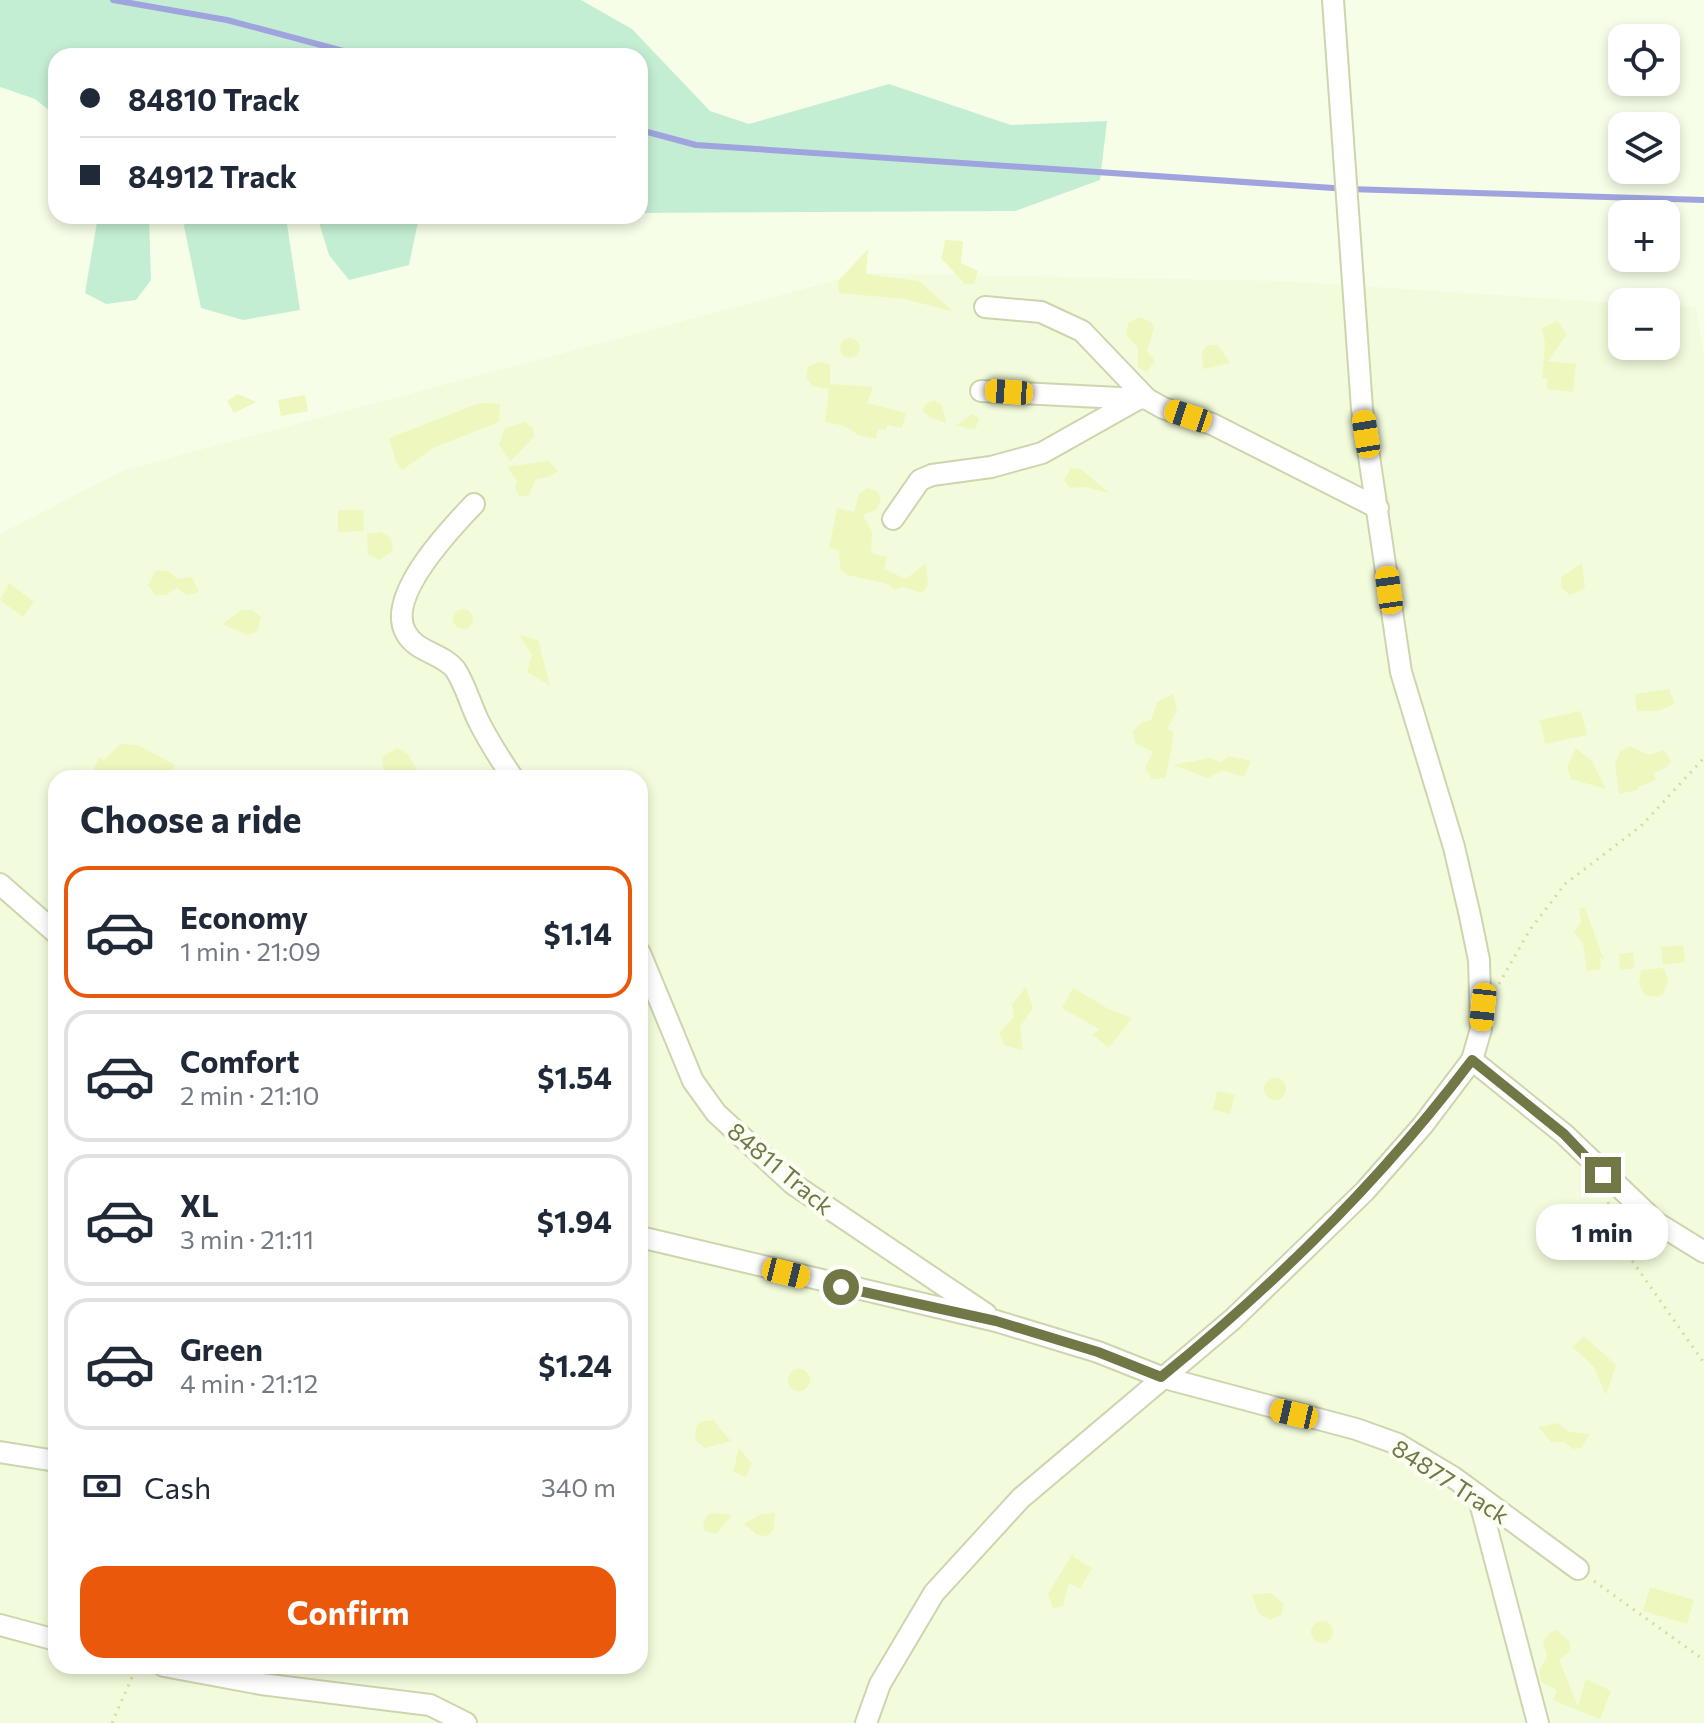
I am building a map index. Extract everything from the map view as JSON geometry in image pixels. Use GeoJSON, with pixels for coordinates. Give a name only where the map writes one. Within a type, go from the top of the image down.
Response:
{"type":"FeatureCollection","features":[{"type":"Feature","properties":{"kind":"street"},"geometry":{"type":"LineString","coordinates":[[866,1723],[880,1684],[934,1593],[1021,1498],[1233,1319],[1365,1191],[1423,1125],[1472,1060],[1483,1007],[1479,960],[1454,847],[1401,672],[1362,409],[1333,0]]}},
{"type":"Feature","properties":{"kind":"street"},"geometry":{"type":"LineString","coordinates":[[985,307],[1041,312],[1082,331],[1143,399]]}},
{"type":"Feature","properties":{"kind":"street"},"geometry":{"type":"LineString","coordinates":[[981,391],[1143,399],[1212,424],[1378,508]]}},
{"type":"Feature","properties":{"kind":"street"},"geometry":{"type":"LineString","coordinates":[[893,519],[920,480],[932,475],[991,467],[1042,453],[1143,399]]}},
{"type":"Feature","properties":{"kind":"street"},"geometry":{"type":"LineString","coordinates":[[474,504],[442,537],[411,585],[403,602],[401,620],[406,635],[453,667],[478,721],[508,770]]}},
{"type":"Feature","properties":{"kind":"street"},"geometry":{"type":"LineString","coordinates":[[0,884],[48,926]]}},
{"type":"Feature","properties":{"kind":"street","name":"84811 Track"},"geometry":{"type":"LineString","coordinates":[[648,972],[693,1081],[716,1113],[793,1184],[996,1321]]}},
{"type":"Feature","properties":{"kind":"street"},"geometry":{"type":"LineString","coordinates":[[1472,1060],[1564,1134],[1603,1175],[1657,1223],[1704,1252]]}},
{"type":"Feature","properties":{"kind":"street"},"geometry":{"type":"LineString","coordinates":[[648,1239],[996,1321]]}},
{"type":"Feature","properties":{"kind":"street","name":"84877 Track"},"geometry":{"type":"LineString","coordinates":[[996,1321],[1098,1352],[1161,1377],[1398,1444],[1478,1495],[1578,1569]]}},
{"type":"Feature","properties":{"kind":"street"},"geometry":{"type":"LineString","coordinates":[[0,1452],[48,1460]]}},
{"type":"Feature","properties":{"kind":"street"},"geometry":{"type":"LineString","coordinates":[[1478,1495],[1538,1723]]}},
{"type":"Feature","properties":{"kind":"street"},"geometry":{"type":"LineString","coordinates":[[0,1625],[48,1638]]}},
{"type":"Feature","properties":{"kind":"street"},"geometry":{"type":"LineString","coordinates":[[207,1674],[261,1684],[430,1705],[466,1723]]}},
{"type":"Feature","properties":{"kind":"street"},"geometry":{"type":"LineString","coordinates":[[249,1674],[261,1684]]}},
{"type":"Feature","properties":{"kind":"path"},"geometry":{"type":"LineString","coordinates":[[1483,1007],[1512,967],[1529,931],[1565,884],[1641,826],[1704,758]]}},
{"type":"Feature","properties":{"kind":"path"},"geometry":{"type":"LineString","coordinates":[[1603,1175],[1610,1214],[1626,1252],[1704,1363]]}},
{"type":"Feature","properties":{"kind":"path"},"geometry":{"type":"LineString","coordinates":[[1578,1569],[1704,1660]]}},
{"type":"Feature","properties":{"kind":"path"},"geometry":{"type":"LineString","coordinates":[[112,1723],[133,1674]]}},
{"type":"Feature","properties":{"kind":"shaded area"},"geometry":{"type":"Polygon","coordinates":[[[0,0],[581,0],[632,29],[710,111],[749,124],[889,84],[1011,125],[1107,121],[1100,180],[1015,211],[648,213],[648,48],[48,48],[48,110],[35,99],[0,87],[0,0]]]}},
{"type":"Feature","properties":{"kind":"shaded area"},"geometry":{"type":"Polygon","coordinates":[[[97,224],[149,224],[151,280],[136,300],[106,304],[85,293],[97,224]]]}},
{"type":"Feature","properties":{"kind":"shaded area"},"geometry":{"type":"Polygon","coordinates":[[[287,224],[300,310],[243,320],[201,308],[184,226],[287,224]]]}},
{"type":"Feature","properties":{"kind":"shaded area"},"geometry":{"type":"Polygon","coordinates":[[[319,224],[418,224],[409,265],[349,280],[329,255],[319,224]]]}},
{"type":"Feature","properties":{"kind":"shaded area"},"geometry":{"type":"Polygon","coordinates":[[[863,273],[1282,281],[1608,302],[1608,360],[1680,360],[1680,306],[1696,307],[1704,357],[1704,1723],[0,1723],[0,534],[124,470],[863,273]]]}},
{"type":"Feature","properties":{"kind":"building"},"geometry":{"type":"Polygon","coordinates":[[[945,240],[963,241],[961,263],[978,271],[974,284],[965,284],[939,256],[942,257],[945,240]]]}},
{"type":"Feature","properties":{"kind":"building"},"geometry":{"type":"Polygon","coordinates":[[[868,249],[866,274],[919,281],[954,312],[905,299],[839,293],[838,281],[868,249]]]}},
{"type":"Feature","properties":{"kind":"building"},"geometry":{"type":"Polygon","coordinates":[[[1140,317],[1151,322],[1154,328],[1147,351],[1155,361],[1147,372],[1138,368],[1138,348],[1126,335],[1128,323],[1140,317]]]}},
{"type":"Feature","properties":{"kind":"building"},"geometry":{"type":"Polygon","coordinates":[[[1557,321],[1567,334],[1548,361],[1576,364],[1573,392],[1547,389],[1547,379],[1542,378],[1545,344],[1542,328],[1557,321]]]}},
{"type":"Feature","properties":{"kind":"building"},"geometry":{"type":"Polygon","coordinates":[[[850,338],[857,341],[860,348],[857,355],[850,358],[843,355],[840,348],[843,341],[850,338]]]}},
{"type":"Feature","properties":{"kind":"building"},"geometry":{"type":"Polygon","coordinates":[[[1208,345],[1218,345],[1230,363],[1203,369],[1202,352],[1208,345]]]}},
{"type":"Feature","properties":{"kind":"building"},"geometry":{"type":"Polygon","coordinates":[[[818,362],[830,364],[830,384],[873,387],[867,403],[906,413],[902,428],[887,425],[886,430],[878,429],[876,439],[858,435],[845,426],[825,422],[829,389],[813,386],[806,378],[808,367],[818,362]]]}},
{"type":"Feature","properties":{"kind":"building"},"geometry":{"type":"Polygon","coordinates":[[[238,394],[256,402],[234,413],[227,401],[238,394]]]}},
{"type":"Feature","properties":{"kind":"building"},"geometry":{"type":"Polygon","coordinates":[[[305,395],[308,411],[281,416],[278,400],[305,395]]]}},
{"type":"Feature","properties":{"kind":"building"},"geometry":{"type":"Polygon","coordinates":[[[934,400],[942,405],[946,423],[929,417],[923,411],[926,404],[934,400]]]}},
{"type":"Feature","properties":{"kind":"building"},"geometry":{"type":"Polygon","coordinates":[[[480,403],[500,404],[499,422],[435,447],[402,470],[396,462],[389,438],[480,403]]]}},
{"type":"Feature","properties":{"kind":"building"},"geometry":{"type":"Polygon","coordinates":[[[973,414],[979,419],[975,430],[956,425],[973,414]]]}},
{"type":"Feature","properties":{"kind":"building"},"geometry":{"type":"Polygon","coordinates":[[[525,422],[533,428],[534,437],[510,462],[499,445],[505,428],[525,422]]]}},
{"type":"Feature","properties":{"kind":"building"},"geometry":{"type":"Polygon","coordinates":[[[548,461],[558,471],[550,477],[536,479],[528,496],[519,496],[515,488],[517,481],[507,467],[548,461]]]}},
{"type":"Feature","properties":{"kind":"building"},"geometry":{"type":"Polygon","coordinates":[[[1071,468],[1081,469],[1109,493],[1084,487],[1070,488],[1064,480],[1071,468]]]}},
{"type":"Feature","properties":{"kind":"building"},"geometry":{"type":"Polygon","coordinates":[[[867,488],[877,491],[881,501],[876,510],[863,515],[872,532],[871,553],[887,557],[884,569],[906,579],[926,563],[928,585],[922,593],[903,587],[894,589],[888,584],[847,575],[840,569],[839,551],[829,548],[837,508],[854,512],[859,494],[867,488]]]}},
{"type":"Feature","properties":{"kind":"building"},"geometry":{"type":"Polygon","coordinates":[[[338,510],[363,510],[364,531],[338,532],[338,510]]]}},
{"type":"Feature","properties":{"kind":"building"},"geometry":{"type":"Polygon","coordinates":[[[381,532],[391,538],[393,551],[379,560],[368,554],[367,534],[381,532]]]}},
{"type":"Feature","properties":{"kind":"building"},"geometry":{"type":"Polygon","coordinates":[[[1582,563],[1585,588],[1570,595],[1561,588],[1561,577],[1582,563]]]}},
{"type":"Feature","properties":{"kind":"building"},"geometry":{"type":"Polygon","coordinates":[[[156,570],[168,571],[177,579],[192,577],[199,592],[187,595],[177,588],[166,595],[155,595],[148,585],[156,570]]]}},
{"type":"Feature","properties":{"kind":"building"},"geometry":{"type":"Polygon","coordinates":[[[9,583],[34,602],[23,617],[0,600],[9,583]]]}},
{"type":"Feature","properties":{"kind":"building"},"geometry":{"type":"Polygon","coordinates":[[[459,609],[467,609],[473,619],[467,629],[459,629],[453,623],[453,615],[459,609]]]}},
{"type":"Feature","properties":{"kind":"building"},"geometry":{"type":"Polygon","coordinates":[[[242,610],[252,610],[261,617],[257,632],[247,635],[222,624],[242,610]]]}},
{"type":"Feature","properties":{"kind":"building"},"geometry":{"type":"Polygon","coordinates":[[[519,635],[538,640],[550,686],[527,672],[532,655],[519,635]]]}},
{"type":"Feature","properties":{"kind":"building"},"geometry":{"type":"Polygon","coordinates":[[[1669,689],[1675,704],[1658,711],[1637,711],[1635,694],[1669,689]]]}},
{"type":"Feature","properties":{"kind":"building"},"geometry":{"type":"Polygon","coordinates":[[[1173,694],[1177,711],[1167,729],[1174,732],[1166,778],[1152,779],[1145,768],[1153,752],[1135,743],[1133,731],[1142,722],[1151,720],[1157,702],[1173,694]]]}},
{"type":"Feature","properties":{"kind":"building"},"geometry":{"type":"Polygon","coordinates":[[[1581,711],[1587,735],[1545,744],[1540,720],[1581,711]]]}},
{"type":"Feature","properties":{"kind":"building"},"geometry":{"type":"Polygon","coordinates":[[[120,744],[138,745],[175,765],[173,770],[93,770],[99,757],[104,760],[120,744]]]}},
{"type":"Feature","properties":{"kind":"building"},"geometry":{"type":"Polygon","coordinates":[[[1630,746],[1649,755],[1664,750],[1671,761],[1667,767],[1654,773],[1656,780],[1638,787],[1638,790],[1619,794],[1615,764],[1620,752],[1630,746]]]}},
{"type":"Feature","properties":{"kind":"building"},"geometry":{"type":"Polygon","coordinates":[[[397,748],[408,754],[417,770],[384,770],[382,757],[397,748]]]}},
{"type":"Feature","properties":{"kind":"building"},"geometry":{"type":"Polygon","coordinates":[[[1576,748],[1592,761],[1606,789],[1571,779],[1567,767],[1576,748]]]}},
{"type":"Feature","properties":{"kind":"building"},"geometry":{"type":"Polygon","coordinates":[[[1229,756],[1251,761],[1244,777],[1223,770],[1208,778],[1173,765],[1210,758],[1220,762],[1229,756]]]}},
{"type":"Feature","properties":{"kind":"building"},"geometry":{"type":"Polygon","coordinates":[[[1585,908],[1604,960],[1600,957],[1601,969],[1587,971],[1583,943],[1574,932],[1581,922],[1579,909],[1585,908]]]}},
{"type":"Feature","properties":{"kind":"building"},"geometry":{"type":"Polygon","coordinates":[[[1683,945],[1685,962],[1663,965],[1661,947],[1683,945]]]}},
{"type":"Feature","properties":{"kind":"building"},"geometry":{"type":"Polygon","coordinates":[[[1633,952],[1635,968],[1620,970],[1619,954],[1633,952]]]}},
{"type":"Feature","properties":{"kind":"building"},"geometry":{"type":"Polygon","coordinates":[[[1664,968],[1668,982],[1663,994],[1657,997],[1645,995],[1639,984],[1641,970],[1664,968]]]}},
{"type":"Feature","properties":{"kind":"building"},"geometry":{"type":"Polygon","coordinates":[[[1026,987],[1033,1008],[1020,1027],[1023,1050],[1005,1046],[999,1033],[1014,1017],[1012,1004],[1026,987]]]}},
{"type":"Feature","properties":{"kind":"building"},"geometry":{"type":"Polygon","coordinates":[[[1073,988],[1107,1008],[1132,1018],[1109,1048],[1093,1035],[1099,1029],[1062,1008],[1073,988]]]}},
{"type":"Feature","properties":{"kind":"building"},"geometry":{"type":"Polygon","coordinates":[[[1275,1078],[1283,1081],[1286,1089],[1283,1097],[1275,1100],[1267,1097],[1264,1089],[1267,1081],[1275,1078]]]}},
{"type":"Feature","properties":{"kind":"building"},"geometry":{"type":"Polygon","coordinates":[[[1217,1091],[1235,1095],[1230,1114],[1213,1110],[1217,1091]]]}},
{"type":"Feature","properties":{"kind":"building"},"geometry":{"type":"Polygon","coordinates":[[[1584,1336],[1616,1365],[1606,1395],[1594,1367],[1573,1347],[1584,1336]]]}},
{"type":"Feature","properties":{"kind":"building"},"geometry":{"type":"Polygon","coordinates":[[[799,1369],[810,1380],[799,1391],[788,1380],[799,1369]]]}},
{"type":"Feature","properties":{"kind":"building"},"geometry":{"type":"Polygon","coordinates":[[[713,1420],[731,1441],[705,1448],[695,1440],[696,1427],[700,1422],[713,1420]]]}},
{"type":"Feature","properties":{"kind":"building"},"geometry":{"type":"Polygon","coordinates":[[[1558,1423],[1570,1432],[1590,1434],[1581,1448],[1573,1449],[1564,1442],[1551,1442],[1538,1427],[1558,1423]]]}},
{"type":"Feature","properties":{"kind":"building"},"geometry":{"type":"Polygon","coordinates":[[[739,1448],[752,1464],[746,1477],[733,1472],[739,1448]]]}},
{"type":"Feature","properties":{"kind":"building"},"geometry":{"type":"Polygon","coordinates":[[[775,1512],[774,1529],[767,1536],[757,1535],[744,1524],[759,1515],[775,1512]]]}},
{"type":"Feature","properties":{"kind":"building"},"geometry":{"type":"Polygon","coordinates":[[[707,1515],[732,1515],[716,1534],[705,1531],[703,1525],[707,1515]]]}},
{"type":"Feature","properties":{"kind":"building"},"geometry":{"type":"Polygon","coordinates":[[[1073,1553],[1073,1557],[1092,1568],[1080,1589],[1069,1583],[1063,1606],[1053,1608],[1048,1594],[1073,1553]]]}},
{"type":"Feature","properties":{"kind":"building"},"geometry":{"type":"Polygon","coordinates":[[[1650,1587],[1694,1600],[1687,1624],[1643,1611],[1650,1587]]]}},
{"type":"Feature","properties":{"kind":"building"},"geometry":{"type":"Polygon","coordinates":[[[1271,1593],[1284,1604],[1281,1615],[1270,1620],[1259,1614],[1252,1595],[1271,1593]]]}},
{"type":"Feature","properties":{"kind":"building"},"geometry":{"type":"Polygon","coordinates":[[[1322,1621],[1330,1624],[1333,1632],[1330,1640],[1322,1643],[1314,1640],[1311,1632],[1314,1624],[1322,1621]]]}},
{"type":"Feature","properties":{"kind":"building"},"geometry":{"type":"Polygon","coordinates":[[[1557,1630],[1570,1642],[1570,1651],[1559,1660],[1578,1706],[1586,1679],[1611,1691],[1600,1719],[1553,1700],[1557,1690],[1541,1682],[1539,1671],[1547,1657],[1543,1641],[1557,1630]]]}},
{"type":"Feature","properties":{"kind":"waterway"},"geometry":{"type":"LineString","coordinates":[[113,0],[227,20],[332,48]]}},
{"type":"Feature","properties":{"kind":"waterway"},"geometry":{"type":"LineString","coordinates":[[648,132],[696,145],[1348,189],[1704,200]]}},
{"type":"Feature","properties":{"kind":"route"},"geometry":{"type":"LineString","coordinates":[[841,1287],[996,1321],[1098,1352],[1161,1377],[1233,1319],[1365,1191],[1423,1125],[1472,1060],[1564,1134],[1603,1175]]}}]}
